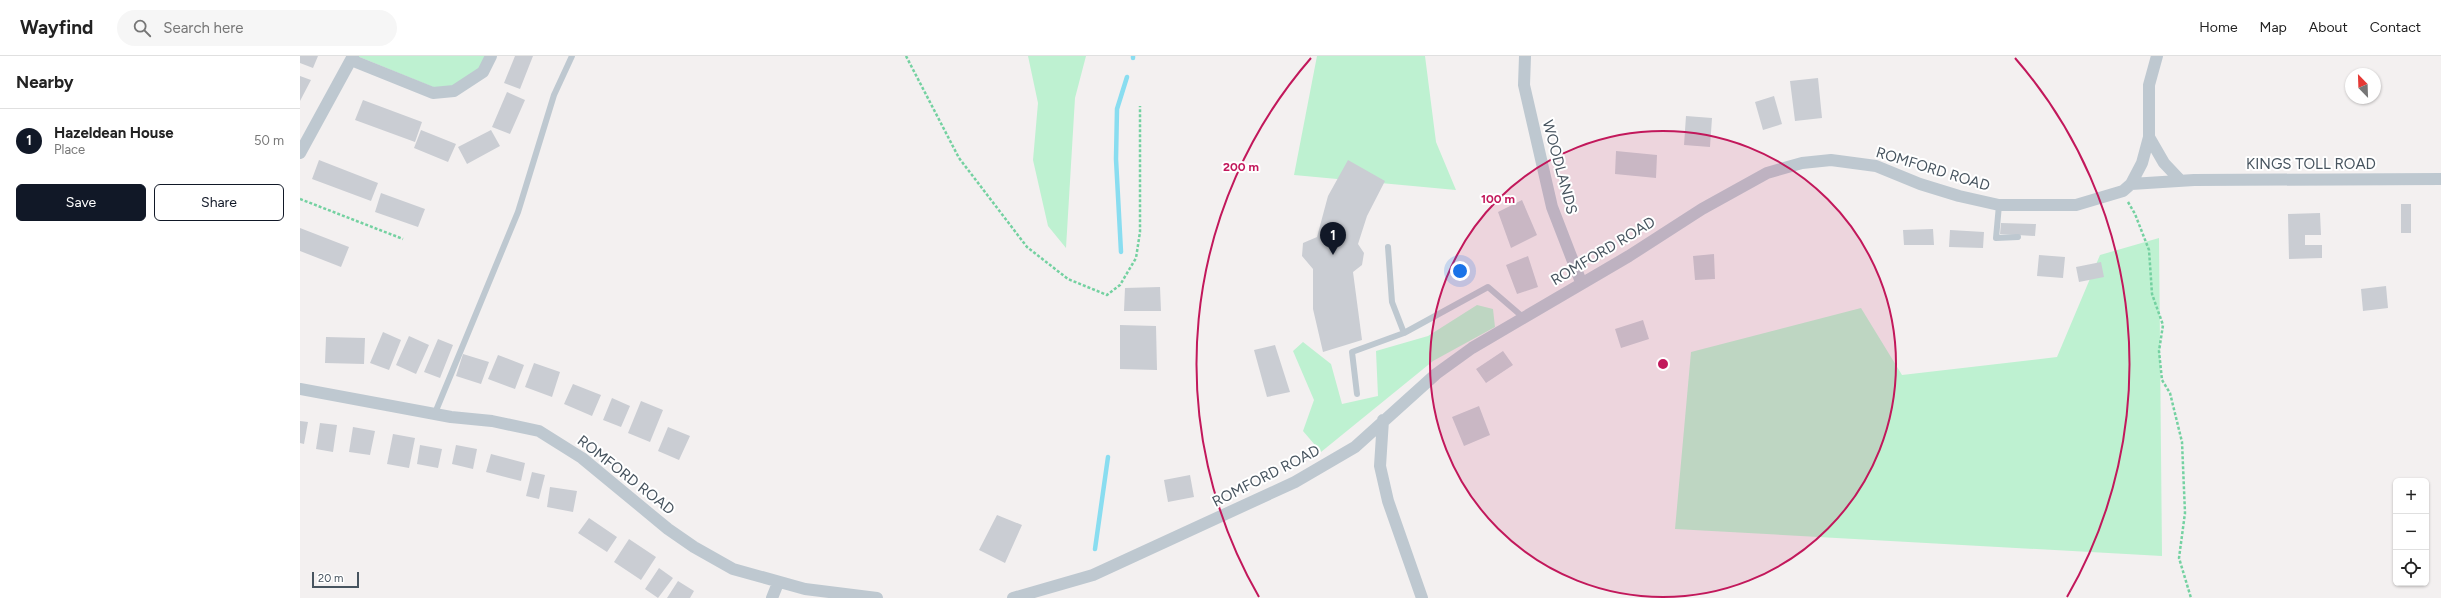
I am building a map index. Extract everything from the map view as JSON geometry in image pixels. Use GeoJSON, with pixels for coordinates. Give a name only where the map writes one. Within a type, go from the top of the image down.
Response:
{"type":"FeatureCollection","features":[{"type":"Feature","properties":{"kind":"street"},"geometry":{"type":"LineString","coordinates":[[300,153],[352,58],[433,93],[454,91],[483,72],[491,56]]}},
{"type":"Feature","properties":{"kind":"street","name":"WOODLANDS"},"geometry":{"type":"LineString","coordinates":[[1525,56],[1524,84],[1552,207],[1581,282]]}},
{"type":"Feature","properties":{"kind":"street"},"geometry":{"type":"LineString","coordinates":[[2127,187],[2142,163],[2149,137],[2150,85],[2157,56]]}},
{"type":"Feature","properties":{"kind":"street"},"geometry":{"type":"LineString","coordinates":[[2149,137],[2164,163],[2181,181]]}},
{"type":"Feature","properties":{"kind":"street","name":"ROMFORD ROAD"},"geometry":{"type":"LineString","coordinates":[[1013,598],[1093,575],[1295,482],[1355,447],[1383,420],[1448,365],[1472,348],[1524,318],[1581,282],[1629,256],[1702,209],[1767,173],[1802,163],[1831,160],[1876,166],[1920,184],[1959,196],[1999,205],[2076,205],[2127,187]]}},
{"type":"Feature","properties":{"kind":"street","name":"KINGS TOLL ROAD"},"geometry":{"type":"LineString","coordinates":[[2127,187],[2181,181],[2441,179]]}},
{"type":"Feature","properties":{"kind":"street","name":"ROMFORD ROAD"},"geometry":{"type":"LineString","coordinates":[[300,389],[451,417],[492,421],[539,431],[582,458],[653,518],[694,547],[733,569],[778,583],[805,589],[877,598]]}},
{"type":"Feature","properties":{"kind":"street"},"geometry":{"type":"LineString","coordinates":[[1383,420],[1380,466],[1388,501],[1422,598]]}},
{"type":"Feature","properties":{"kind":"street"},"geometry":{"type":"LineString","coordinates":[[772,598],[778,583]]}},
{"type":"Feature","properties":{"kind":"lane"},"geometry":{"type":"LineString","coordinates":[[435,413],[518,212],[554,96],[572,56]]}},
{"type":"Feature","properties":{"kind":"lane"},"geometry":{"type":"LineString","coordinates":[[1999,205],[1996,238],[2018,237]]}},
{"type":"Feature","properties":{"kind":"lane"},"geometry":{"type":"LineString","coordinates":[[1388,247],[1392,302],[1404,333]]}},
{"type":"Feature","properties":{"kind":"lane"},"geometry":{"type":"LineString","coordinates":[[1357,394],[1352,352],[1404,333],[1488,287],[1524,318]]}},
{"type":"Feature","properties":{"kind":"path"},"geometry":{"type":"LineString","coordinates":[[906,56],[959,158],[1026,247],[1068,279],[1107,295],[1120,285],[1136,258],[1140,232],[1140,106]]}},
{"type":"Feature","properties":{"kind":"path"},"geometry":{"type":"LineString","coordinates":[[2127,187],[2135,214],[2149,250],[2152,294],[2163,325],[2159,351],[2162,380],[2170,393],[2182,442],[2185,513],[2179,558],[2191,598]]}},
{"type":"Feature","properties":{"kind":"path"},"geometry":{"type":"LineString","coordinates":[[300,199],[403,239]]}},
{"type":"Feature","properties":{"kind":"green space"},"geometry":{"type":"Polygon","coordinates":[[[357,56],[486,56],[480,68],[454,87],[433,87],[357,56]]]}},
{"type":"Feature","properties":{"kind":"green space"},"geometry":{"type":"Polygon","coordinates":[[[1028,56],[1086,56],[1075,98],[1066,248],[1048,226],[1033,160],[1038,103],[1028,56]]]}},
{"type":"Feature","properties":{"kind":"green space"},"geometry":{"type":"Polygon","coordinates":[[[1317,56],[1425,56],[1436,142],[1456,190],[1294,175],[1317,56]]]}},
{"type":"Feature","properties":{"kind":"green space"},"geometry":{"type":"Polygon","coordinates":[[[2159,238],[2162,556],[1675,529],[1691,352],[1861,308],[1902,375],[2057,357],[2100,255],[2159,238]]]}},
{"type":"Feature","properties":{"kind":"green space"},"geometry":{"type":"Polygon","coordinates":[[[1477,305],[1493,309],[1495,327],[1433,361],[1321,452],[1303,431],[1314,400],[1293,351],[1303,342],[1331,364],[1342,404],[1378,396],[1376,351],[1428,336],[1477,305]]]}},
{"type":"Feature","properties":{"kind":"building"},"geometry":{"type":"Polygon","coordinates":[[[300,56],[318,56],[313,68],[300,63],[300,56]]]}},
{"type":"Feature","properties":{"kind":"building"},"geometry":{"type":"Polygon","coordinates":[[[515,56],[533,56],[520,89],[504,83],[515,56]]]}},
{"type":"Feature","properties":{"kind":"building"},"geometry":{"type":"Polygon","coordinates":[[[300,76],[311,80],[300,101],[300,76]]]}},
{"type":"Feature","properties":{"kind":"building"},"geometry":{"type":"Polygon","coordinates":[[[1818,78],[1822,118],[1795,121],[1790,81],[1818,78]]]}},
{"type":"Feature","properties":{"kind":"building"},"geometry":{"type":"Polygon","coordinates":[[[507,92],[525,100],[510,134],[492,127],[507,92]]]}},
{"type":"Feature","properties":{"kind":"building"},"geometry":{"type":"Polygon","coordinates":[[[1774,96],[1782,124],[1763,130],[1755,102],[1774,96]]]}},
{"type":"Feature","properties":{"kind":"building"},"geometry":{"type":"Polygon","coordinates":[[[363,100],[422,122],[415,142],[355,120],[363,100]]]}},
{"type":"Feature","properties":{"kind":"building"},"geometry":{"type":"Polygon","coordinates":[[[1686,116],[1712,118],[1710,147],[1684,145],[1686,116]]]}},
{"type":"Feature","properties":{"kind":"building"},"geometry":{"type":"Polygon","coordinates":[[[421,130],[456,144],[448,162],[414,148],[421,130]]]}},
{"type":"Feature","properties":{"kind":"building"},"geometry":{"type":"Polygon","coordinates":[[[491,130],[500,146],[467,164],[458,147],[491,130]]]}},
{"type":"Feature","properties":{"kind":"building"},"geometry":{"type":"Polygon","coordinates":[[[1616,151],[1657,155],[1656,178],[1615,174],[1616,151]]]}},
{"type":"Feature","properties":{"kind":"building"},"geometry":{"type":"Polygon","coordinates":[[[319,160],[378,183],[371,201],[312,179],[319,160]]]}},
{"type":"Feature","properties":{"kind":"building"},"geometry":{"type":"Polygon","coordinates":[[[1348,160],[1385,181],[1367,216],[1358,244],[1364,253],[1362,265],[1353,272],[1362,340],[1323,352],[1313,309],[1313,269],[1302,256],[1303,243],[1317,237],[1328,196],[1348,160]]]}},
{"type":"Feature","properties":{"kind":"building"},"geometry":{"type":"Polygon","coordinates":[[[381,193],[425,209],[418,227],[375,212],[381,193]]]}},
{"type":"Feature","properties":{"kind":"building"},"geometry":{"type":"Polygon","coordinates":[[[1522,200],[1537,235],[1511,248],[1498,212],[1522,200]]]}},
{"type":"Feature","properties":{"kind":"building"},"geometry":{"type":"Polygon","coordinates":[[[2401,204],[2411,204],[2411,233],[2401,233],[2401,204]]]}},
{"type":"Feature","properties":{"kind":"building"},"geometry":{"type":"Polygon","coordinates":[[[2320,213],[2321,235],[2305,235],[2305,245],[2322,245],[2322,258],[2289,259],[2288,214],[2320,213]]]}},
{"type":"Feature","properties":{"kind":"building"},"geometry":{"type":"Polygon","coordinates":[[[2001,223],[2036,224],[2035,236],[2000,234],[2001,223]]]}},
{"type":"Feature","properties":{"kind":"building"},"geometry":{"type":"Polygon","coordinates":[[[300,228],[349,247],[341,267],[300,251],[300,228]]]}},
{"type":"Feature","properties":{"kind":"building"},"geometry":{"type":"Polygon","coordinates":[[[1933,229],[1934,245],[1904,245],[1903,230],[1933,229]]]}},
{"type":"Feature","properties":{"kind":"building"},"geometry":{"type":"Polygon","coordinates":[[[1950,230],[1984,232],[1983,248],[1949,247],[1950,230]]]}},
{"type":"Feature","properties":{"kind":"building"},"geometry":{"type":"Polygon","coordinates":[[[1714,254],[1715,279],[1695,280],[1693,256],[1714,254]]]}},
{"type":"Feature","properties":{"kind":"building"},"geometry":{"type":"Polygon","coordinates":[[[2039,255],[2065,257],[2063,278],[2037,276],[2039,255]]]}},
{"type":"Feature","properties":{"kind":"building"},"geometry":{"type":"Polygon","coordinates":[[[1528,256],[1538,287],[1517,294],[1506,265],[1528,256]]]}},
{"type":"Feature","properties":{"kind":"building"},"geometry":{"type":"Polygon","coordinates":[[[2101,262],[2104,277],[2079,282],[2076,267],[2101,262]]]}},
{"type":"Feature","properties":{"kind":"building"},"geometry":{"type":"Polygon","coordinates":[[[2386,286],[2388,308],[2363,311],[2361,289],[2386,286]]]}},
{"type":"Feature","properties":{"kind":"building"},"geometry":{"type":"Polygon","coordinates":[[[1160,287],[1161,311],[1124,311],[1125,288],[1160,287]]]}},
{"type":"Feature","properties":{"kind":"building"},"geometry":{"type":"Polygon","coordinates":[[[1643,320],[1649,339],[1621,348],[1615,329],[1643,320]]]}},
{"type":"Feature","properties":{"kind":"building"},"geometry":{"type":"Polygon","coordinates":[[[1120,325],[1156,326],[1157,370],[1120,369],[1120,325]]]}},
{"type":"Feature","properties":{"kind":"building"},"geometry":{"type":"Polygon","coordinates":[[[383,332],[401,340],[389,370],[370,363],[383,332]]]}},
{"type":"Feature","properties":{"kind":"building"},"geometry":{"type":"Polygon","coordinates":[[[409,336],[429,345],[416,374],[396,365],[409,336]]]}},
{"type":"Feature","properties":{"kind":"building"},"geometry":{"type":"Polygon","coordinates":[[[326,337],[365,338],[364,364],[325,363],[326,337]]]}},
{"type":"Feature","properties":{"kind":"building"},"geometry":{"type":"Polygon","coordinates":[[[438,339],[453,345],[440,378],[424,372],[438,339]]]}},
{"type":"Feature","properties":{"kind":"building"},"geometry":{"type":"Polygon","coordinates":[[[1275,345],[1290,392],[1267,397],[1254,350],[1275,345]]]}},
{"type":"Feature","properties":{"kind":"building"},"geometry":{"type":"Polygon","coordinates":[[[1503,351],[1513,365],[1486,383],[1476,369],[1503,351]]]}},
{"type":"Feature","properties":{"kind":"building"},"geometry":{"type":"Polygon","coordinates":[[[463,354],[489,362],[481,384],[456,376],[463,354]]]}},
{"type":"Feature","properties":{"kind":"building"},"geometry":{"type":"Polygon","coordinates":[[[498,355],[524,365],[515,389],[488,379],[498,355]]]}},
{"type":"Feature","properties":{"kind":"building"},"geometry":{"type":"Polygon","coordinates":[[[534,363],[560,372],[552,397],[525,387],[534,363]]]}},
{"type":"Feature","properties":{"kind":"building"},"geometry":{"type":"Polygon","coordinates":[[[573,384],[601,395],[592,416],[564,404],[573,384]]]}},
{"type":"Feature","properties":{"kind":"building"},"geometry":{"type":"Polygon","coordinates":[[[612,398],[630,406],[621,427],[603,420],[612,398]]]}},
{"type":"Feature","properties":{"kind":"building"},"geometry":{"type":"Polygon","coordinates":[[[641,401],[663,410],[650,442],[628,433],[641,401]]]}},
{"type":"Feature","properties":{"kind":"building"},"geometry":{"type":"Polygon","coordinates":[[[1479,406],[1490,435],[1464,446],[1452,417],[1479,406]]]}},
{"type":"Feature","properties":{"kind":"building"},"geometry":{"type":"Polygon","coordinates":[[[300,421],[308,422],[304,444],[300,443],[300,421]]]}},
{"type":"Feature","properties":{"kind":"building"},"geometry":{"type":"Polygon","coordinates":[[[320,423],[337,425],[333,452],[316,449],[320,423]]]}},
{"type":"Feature","properties":{"kind":"building"},"geometry":{"type":"Polygon","coordinates":[[[353,427],[375,431],[370,455],[349,452],[353,427]]]}},
{"type":"Feature","properties":{"kind":"building"},"geometry":{"type":"Polygon","coordinates":[[[668,427],[690,436],[679,460],[658,451],[668,427]]]}},
{"type":"Feature","properties":{"kind":"building"},"geometry":{"type":"Polygon","coordinates":[[[393,434],[415,438],[409,468],[387,464],[393,434]]]}},
{"type":"Feature","properties":{"kind":"building"},"geometry":{"type":"Polygon","coordinates":[[[420,445],[442,449],[438,468],[417,464],[420,445]]]}},
{"type":"Feature","properties":{"kind":"building"},"geometry":{"type":"Polygon","coordinates":[[[456,445],[477,449],[473,469],[452,464],[456,445]]]}},
{"type":"Feature","properties":{"kind":"building"},"geometry":{"type":"Polygon","coordinates":[[[491,454],[525,463],[521,481],[486,472],[491,454]]]}},
{"type":"Feature","properties":{"kind":"building"},"geometry":{"type":"Polygon","coordinates":[[[532,472],[545,475],[539,499],[526,496],[532,472]]]}},
{"type":"Feature","properties":{"kind":"building"},"geometry":{"type":"Polygon","coordinates":[[[1190,475],[1194,497],[1168,502],[1164,480],[1190,475]]]}},
{"type":"Feature","properties":{"kind":"building"},"geometry":{"type":"Polygon","coordinates":[[[550,487],[577,491],[573,512],[547,507],[550,487]]]}},
{"type":"Feature","properties":{"kind":"building"},"geometry":{"type":"Polygon","coordinates":[[[997,515],[1022,525],[1005,563],[979,550],[997,515]]]}},
{"type":"Feature","properties":{"kind":"building"},"geometry":{"type":"Polygon","coordinates":[[[589,518],[617,537],[607,552],[578,533],[589,518]]]}},
{"type":"Feature","properties":{"kind":"building"},"geometry":{"type":"Polygon","coordinates":[[[629,539],[656,557],[641,580],[614,562],[629,539]]]}},
{"type":"Feature","properties":{"kind":"building"},"geometry":{"type":"Polygon","coordinates":[[[659,568],[673,578],[658,598],[645,589],[659,568]]]}},
{"type":"Feature","properties":{"kind":"building"},"geometry":{"type":"Polygon","coordinates":[[[678,581],[694,591],[690,598],[667,598],[678,581]]]}},
{"type":"Feature","properties":{"kind":"waterway"},"geometry":{"type":"LineString","coordinates":[[1121,252],[1116,159],[1117,109],[1127,77]]}},
{"type":"Feature","properties":{"kind":"waterway"},"geometry":{"type":"LineString","coordinates":[[1095,549],[1108,457]]}},
{"type":"Feature","properties":{"kind":"place","name":"Hazeldean House"},"geometry":{"type":"Point","coordinates":[1333,255]}}]}
